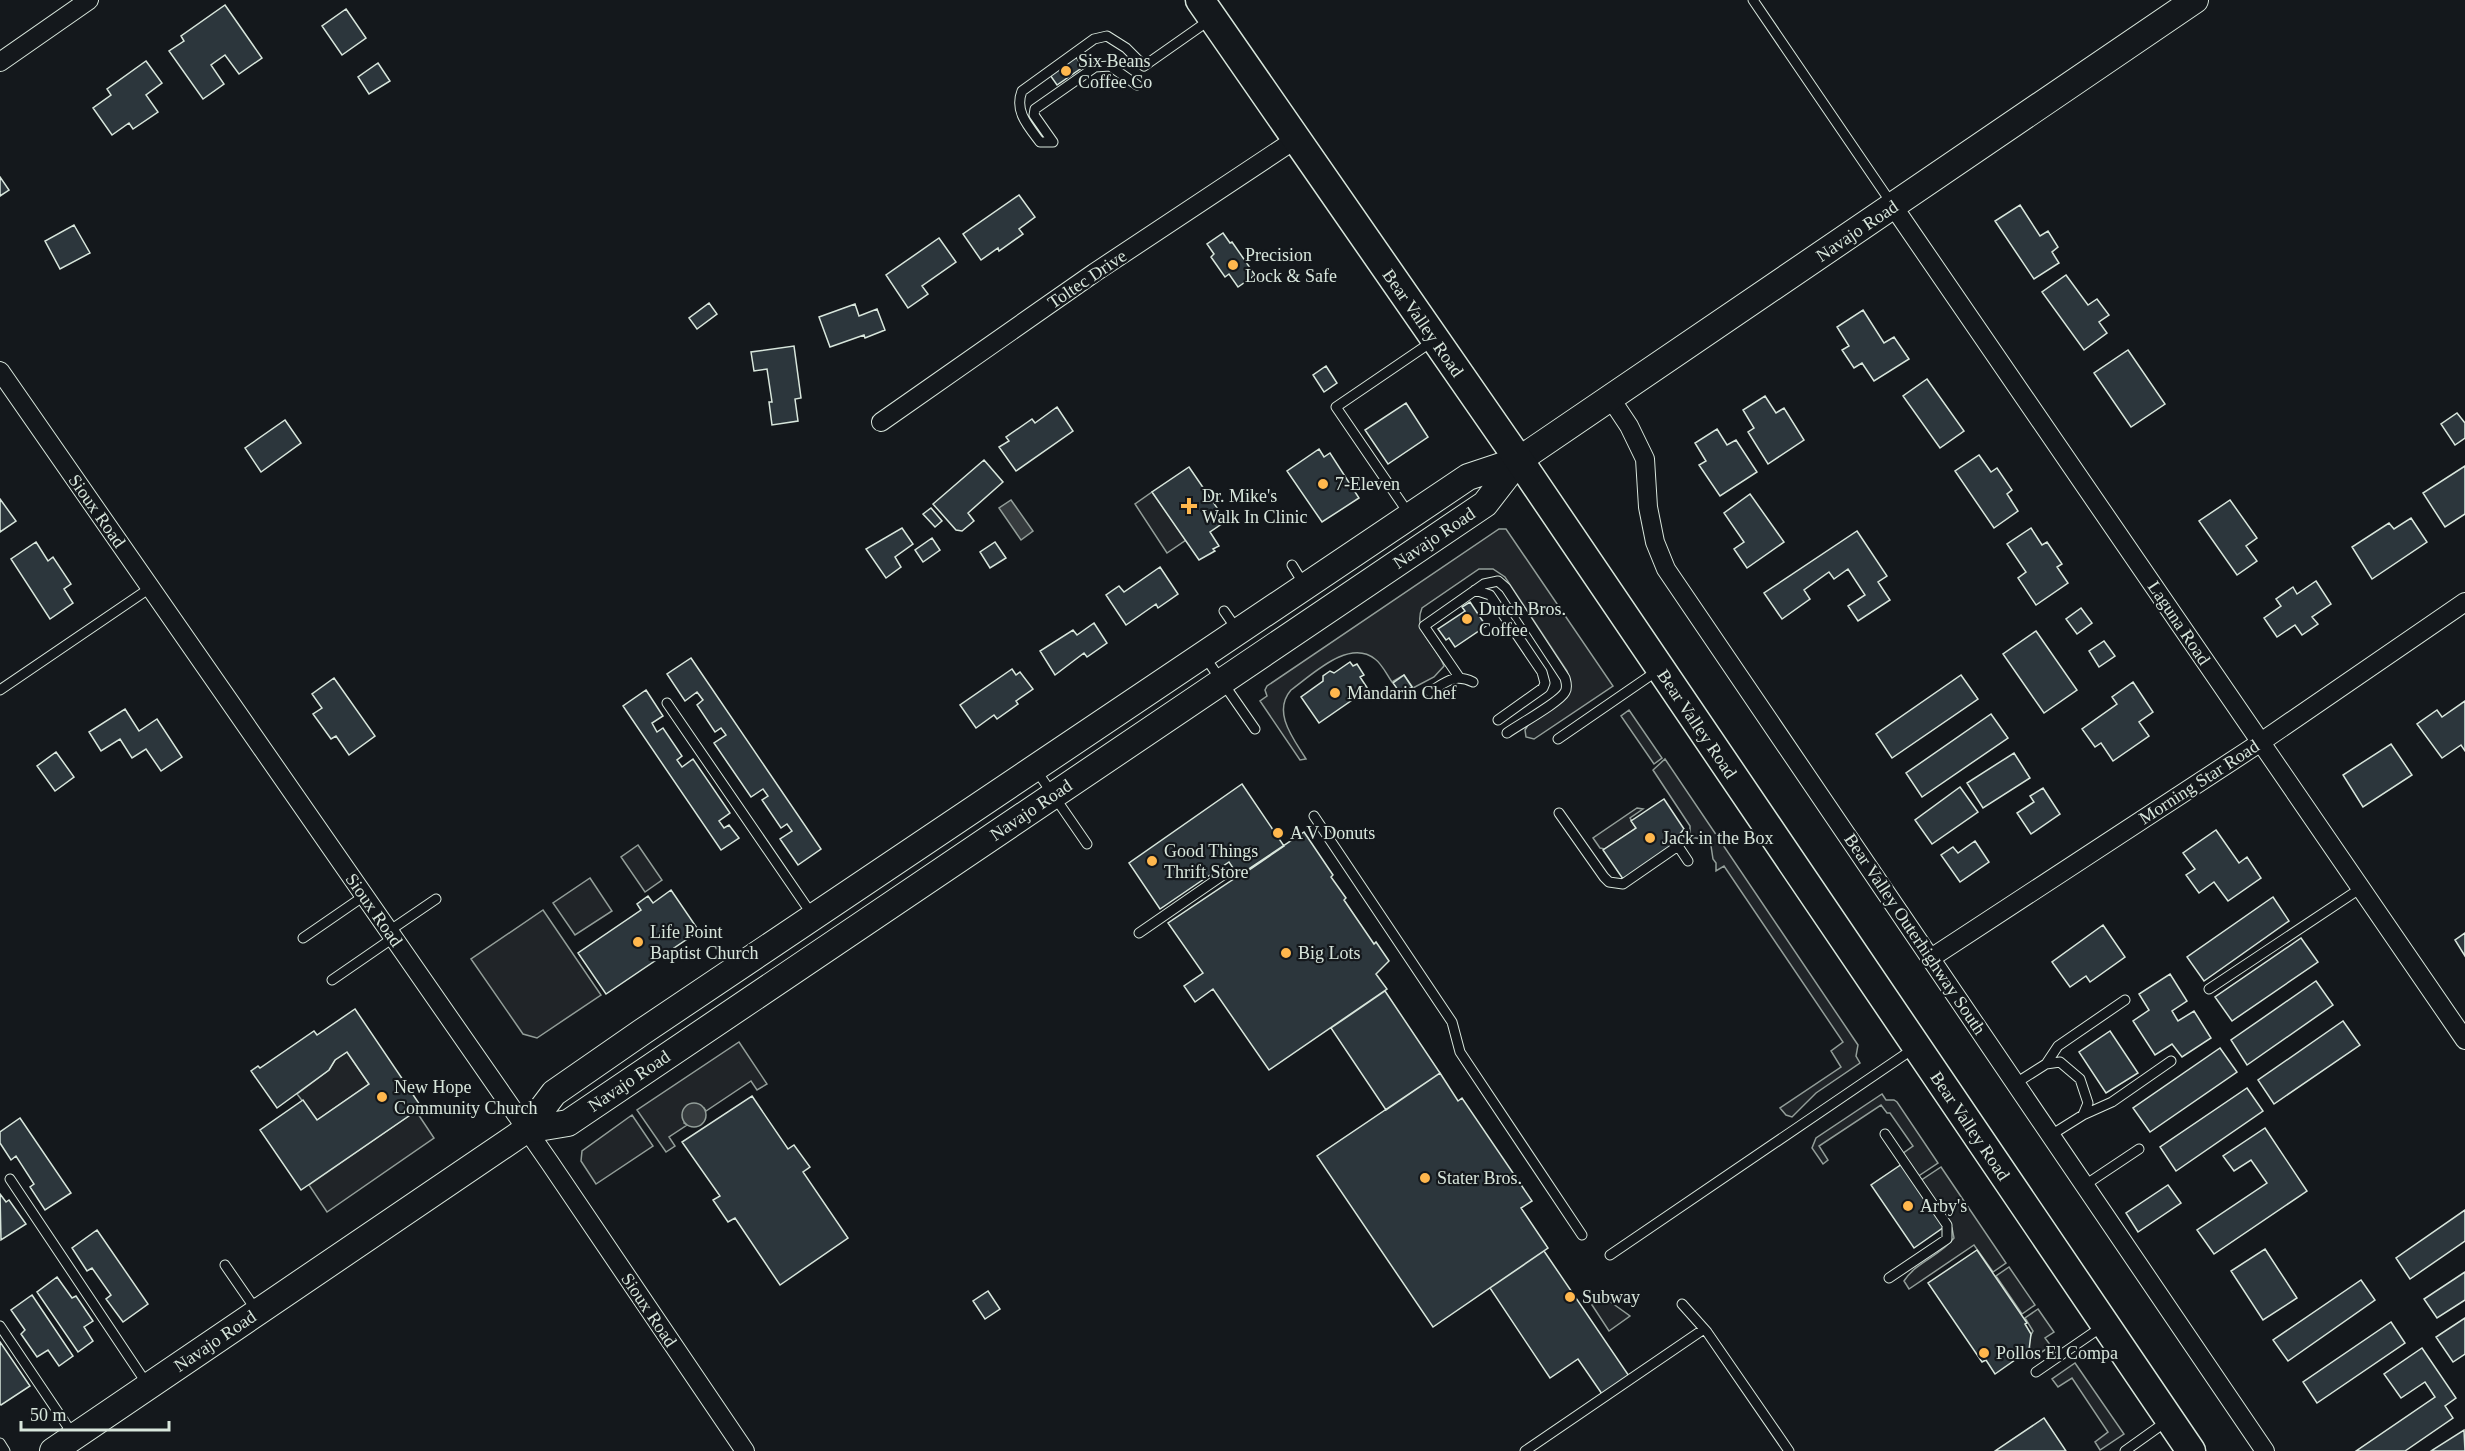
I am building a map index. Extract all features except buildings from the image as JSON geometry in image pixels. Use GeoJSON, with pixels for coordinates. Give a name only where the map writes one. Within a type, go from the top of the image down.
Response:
{"type":"FeatureCollection","features":[{"type":"Feature","properties":{"kind":"main road","name":"Navajo Road"},"geometry":{"type":"LineString","coordinates":[[52,1451],[526,1130],[554,1093],[1204,655],[1238,631],[1298,576],[1410,516],[1468,477],[1519,460],[2195,0]]}},
{"type":"Feature","properties":{"kind":"main road","name":"Bear Valley Road"},"geometry":{"type":"LineString","coordinates":[[1206,9],[1519,460],[2191,1451]]}},
{"type":"Feature","properties":{"kind":"main road","name":"Navajo Road"},"geometry":{"type":"LineString","coordinates":[[526,1130],[568,1123],[1485,504],[1519,460]]}},
{"type":"Feature","properties":{"kind":"street"},"geometry":{"type":"LineString","coordinates":[[0,62],[89,0]]}},
{"type":"Feature","properties":{"kind":"street","name":"Toltec Drive"},"geometry":{"type":"LineString","coordinates":[[881,422],[1097,271],[1296,139]]}},
{"type":"Feature","properties":{"kind":"street","name":"Laguna Road"},"geometry":{"type":"LineString","coordinates":[[1893,206],[2465,1040]]}},
{"type":"Feature","properties":{"kind":"street","name":"Sioux Road"},"geometry":{"type":"LineString","coordinates":[[0,371],[391,934],[745,1451]]}},
{"type":"Feature","properties":{"kind":"street","name":"Bear Valley Outerhighway South"},"geometry":{"type":"LineString","coordinates":[[1611,399],[1629,426],[1645,459],[1648,507],[1655,542],[1666,569],[2265,1451]]}},
{"type":"Feature","properties":{"kind":"street","name":"Morning Star Road"},"geometry":{"type":"LineString","coordinates":[[1931,958],[2261,742],[2465,603]]}},
{"type":"Feature","properties":{"kind":"lane"},"geometry":{"type":"LineString","coordinates":[[1753,0],[1893,206]]}},
{"type":"Feature","properties":{"kind":"lane"},"geometry":{"type":"LineString","coordinates":[[1137,85],[1110,66],[1095,67],[1035,109],[1034,115],[1053,142],[1041,141],[1022,118],[1018,100],[1022,91],[1094,39],[1107,36],[1126,48],[1144,66],[1206,9]]}},
{"type":"Feature","properties":{"kind":"lane"},"geometry":{"type":"LineString","coordinates":[[1410,516],[1336,407],[1435,340]]}},
{"type":"Feature","properties":{"kind":"lane"},"geometry":{"type":"LineString","coordinates":[[1460,677],[1424,626],[1484,584],[1498,581],[1506,588],[1567,684],[1565,692],[1558,699],[1507,733]]}},
{"type":"Feature","properties":{"kind":"lane"},"geometry":{"type":"LineString","coordinates":[[0,690],[150,588]]}},
{"type":"Feature","properties":{"kind":"lane"},"geometry":{"type":"LineString","coordinates":[[1475,590],[1490,595],[1542,672],[1545,683],[1543,688],[1498,720]]}},
{"type":"Feature","properties":{"kind":"lane"},"geometry":{"type":"LineString","coordinates":[[1224,610],[1238,631]]}},
{"type":"Feature","properties":{"kind":"lane"},"geometry":{"type":"LineString","coordinates":[[1204,655],[1255,729]]}},
{"type":"Feature","properties":{"kind":"lane"},"geometry":{"type":"LineString","coordinates":[[1558,739],[1660,669]]}},
{"type":"Feature","properties":{"kind":"lane"},"geometry":{"type":"LineString","coordinates":[[1430,692],[1454,678],[1460,677],[1473,682]]}},
{"type":"Feature","properties":{"kind":"lane"},"geometry":{"type":"LineString","coordinates":[[667,703],[813,917]]}},
{"type":"Feature","properties":{"kind":"lane"},"geometry":{"type":"LineString","coordinates":[[1035,768],[1087,844]]}},
{"type":"Feature","properties":{"kind":"lane"},"geometry":{"type":"LineString","coordinates":[[1559,813],[1609,882],[1623,884],[1678,846],[1688,861]]}},
{"type":"Feature","properties":{"kind":"lane"},"geometry":{"type":"LineString","coordinates":[[1314,816],[1452,1022],[1460,1052],[1582,1235]]}},
{"type":"Feature","properties":{"kind":"lane"},"geometry":{"type":"LineString","coordinates":[[1139,933],[1227,873]]}},
{"type":"Feature","properties":{"kind":"lane"},"geometry":{"type":"LineString","coordinates":[[2209,989],[2361,888]]}},
{"type":"Feature","properties":{"kind":"lane"},"geometry":{"type":"LineString","coordinates":[[303,938],[364,896]]}},
{"type":"Feature","properties":{"kind":"lane"},"geometry":{"type":"LineString","coordinates":[[332,980],[436,899]]}},
{"type":"Feature","properties":{"kind":"lane"},"geometry":{"type":"LineString","coordinates":[[2016,1083],[2046,1064],[2058,1046],[2125,1000]]}},
{"type":"Feature","properties":{"kind":"lane"},"geometry":{"type":"LineString","coordinates":[[1610,1255],[1916,1047]]}},
{"type":"Feature","properties":{"kind":"lane"},"geometry":{"type":"LineString","coordinates":[[2051,1135],[2083,1115],[2112,1102],[2171,1061]]}},
{"type":"Feature","properties":{"kind":"lane"},"geometry":{"type":"LineString","coordinates":[[2046,1064],[2060,1062],[2080,1079],[2088,1103],[2083,1115]]}},
{"type":"Feature","properties":{"kind":"lane"},"geometry":{"type":"LineString","coordinates":[[1885,1134],[1947,1225],[1948,1232],[1947,1239],[1889,1278]]}},
{"type":"Feature","properties":{"kind":"lane"},"geometry":{"type":"LineString","coordinates":[[2085,1185],[2139,1149]]}},
{"type":"Feature","properties":{"kind":"lane"},"geometry":{"type":"LineString","coordinates":[[10,1179],[148,1386]]}},
{"type":"Feature","properties":{"kind":"lane"},"geometry":{"type":"LineString","coordinates":[[225,1265],[258,1312]]}},
{"type":"Feature","properties":{"kind":"lane"},"geometry":{"type":"LineString","coordinates":[[1683,1304],[1704,1329],[1789,1451]]}},
{"type":"Feature","properties":{"kind":"lane"},"geometry":{"type":"LineString","coordinates":[[2036,1372],[2105,1325]]}},
{"type":"Feature","properties":{"kind":"lane"},"geometry":{"type":"LineString","coordinates":[[0,1326],[74,1436]]}},
{"type":"Feature","properties":{"kind":"lane"},"geometry":{"type":"LineString","coordinates":[[1525,1451],[1704,1329]]}},
{"type":"Feature","properties":{"kind":"lane"},"geometry":{"type":"LineString","coordinates":[[2125,1451],[2169,1420]]}},
{"type":"Feature","properties":{"kind":"lane"},"geometry":{"type":"LineString","coordinates":[[0,1443],[5,1451]]}},
{"type":"Feature","properties":{"kind":"shaded area"},"geometry":{"type":"Polygon","coordinates":[[[1152,492],[1186,540],[1167,553],[1135,504],[1152,492]]]}},
{"type":"Feature","properties":{"kind":"shaded area"},"geometry":{"type":"Polygon","coordinates":[[[1011,500],[1033,531],[1021,540],[999,508],[1011,500]]]}},
{"type":"Feature","properties":{"kind":"shaded area"},"geometry":{"type":"Polygon","coordinates":[[[1499,529],[1506,529],[1613,686],[1534,739],[1526,737],[1525,730],[1528,725],[1565,697],[1569,681],[1567,671],[1505,577],[1493,569],[1479,569],[1422,608],[1420,624],[1444,666],[1434,677],[1413,688],[1404,675],[1392,682],[1375,659],[1365,654],[1354,653],[1331,661],[1291,690],[1286,698],[1284,716],[1286,725],[1306,759],[1300,760],[1260,701],[1267,696],[1265,690],[1267,686],[1499,529]]]}},
{"type":"Feature","properties":{"kind":"shaded area"},"geometry":{"type":"Polygon","coordinates":[[[1629,710],[1662,758],[1654,764],[1621,716],[1629,710]]]}},
{"type":"Feature","properties":{"kind":"shaded area"},"geometry":{"type":"Polygon","coordinates":[[[1665,759],[1858,1045],[1856,1056],[1860,1063],[1816,1093],[1792,1117],[1786,1115],[1780,1108],[1841,1067],[1831,1051],[1843,1042],[1724,866],[1716,871],[1711,846],[1702,839],[1690,837],[1690,826],[1653,770],[1665,759]]]}},
{"type":"Feature","properties":{"kind":"shaded area"},"geometry":{"type":"Polygon","coordinates":[[[1637,808],[1643,809],[1630,818],[1636,828],[1605,849],[1600,848],[1593,838],[1637,808]]]}},
{"type":"Feature","properties":{"kind":"shaded area"},"geometry":{"type":"Polygon","coordinates":[[[638,845],[662,880],[645,892],[621,857],[638,845]]]}},
{"type":"Feature","properties":{"kind":"shaded area"},"geometry":{"type":"Polygon","coordinates":[[[590,878],[612,911],[575,935],[553,903],[590,878]]]}},
{"type":"Feature","properties":{"kind":"shaded area"},"geometry":{"type":"Polygon","coordinates":[[[543,910],[601,995],[537,1038],[523,1034],[471,959],[543,910]]]}},
{"type":"Feature","properties":{"kind":"shaded area"},"geometry":{"type":"Polygon","coordinates":[[[739,1042],[767,1084],[757,1090],[751,1081],[706,1111],[704,1108],[684,1123],[687,1125],[669,1137],[675,1146],[666,1152],[637,1110],[739,1042]]]}},
{"type":"Feature","properties":{"kind":"shaded area"},"geometry":{"type":"Polygon","coordinates":[[[347,1052],[369,1084],[317,1120],[297,1094],[329,1070],[335,1060],[347,1052]]]}},
{"type":"Feature","properties":{"kind":"shaded area"},"geometry":{"type":"Polygon","coordinates":[[[1882,1094],[1886,1100],[1897,1102],[1938,1163],[1917,1177],[1902,1154],[1913,1146],[1890,1113],[1887,1113],[1881,1105],[1819,1146],[1828,1160],[1823,1164],[1812,1148],[1816,1138],[1882,1094]]]}},
{"type":"Feature","properties":{"kind":"shaded area"},"geometry":{"type":"Polygon","coordinates":[[[694,1103],[703,1106],[706,1115],[703,1124],[694,1127],[685,1124],[682,1115],[685,1106],[694,1103]]]}},
{"type":"Feature","properties":{"kind":"shaded area"},"geometry":{"type":"Polygon","coordinates":[[[416,1111],[434,1138],[327,1212],[309,1185],[416,1111]]]}},
{"type":"Feature","properties":{"kind":"shaded area"},"geometry":{"type":"Polygon","coordinates":[[[632,1115],[653,1146],[596,1184],[581,1161],[582,1151],[632,1115]]]}},
{"type":"Feature","properties":{"kind":"shaded area"},"geometry":{"type":"Polygon","coordinates":[[[1941,1167],[2006,1263],[1993,1272],[1974,1245],[1909,1289],[1904,1281],[1909,1274],[1942,1250],[1954,1238],[1952,1228],[1920,1181],[1941,1167]]]}},
{"type":"Feature","properties":{"kind":"shaded area"},"geometry":{"type":"Polygon","coordinates":[[[2009,1267],[2035,1305],[2022,1314],[1996,1276],[2009,1267]]]}},
{"type":"Feature","properties":{"kind":"shaded area"},"geometry":{"type":"Polygon","coordinates":[[[1605,1298],[1630,1316],[1609,1331],[1592,1305],[1605,1298]]]}},
{"type":"Feature","properties":{"kind":"shaded area"},"geometry":{"type":"Polygon","coordinates":[[[2038,1309],[2054,1332],[2045,1338],[2051,1346],[2034,1357],[2029,1344],[2033,1331],[2025,1318],[2038,1309]]]}},
{"type":"Feature","properties":{"kind":"shaded area"},"geometry":{"type":"Polygon","coordinates":[[[2075,1363],[2124,1434],[2100,1450],[2095,1442],[2108,1432],[2072,1378],[2058,1387],[2052,1379],[2075,1363]]]}},
{"type":"Feature","properties":{"kind":"place","name":"Six Beans Coffee Co"},"geometry":{"type":"Point","coordinates":[1066,71]}},
{"type":"Feature","properties":{"kind":"place","name":"Precision Lock & Safe"},"geometry":{"type":"Point","coordinates":[1233,265]}},
{"type":"Feature","properties":{"kind":"place","name":"7-Eleven"},"geometry":{"type":"Point","coordinates":[1323,484]}},
{"type":"Feature","properties":{"kind":"place","name":"Dr. Mike's Walk In Clinic"},"geometry":{"type":"Point","coordinates":[1189,506]}},
{"type":"Feature","properties":{"kind":"place","name":"Dutch Bros. Coffee"},"geometry":{"type":"Point","coordinates":[1467,619]}},
{"type":"Feature","properties":{"kind":"place","name":"Mandarin Chef"},"geometry":{"type":"Point","coordinates":[1335,693]}},
{"type":"Feature","properties":{"kind":"place","name":"A V Donuts"},"geometry":{"type":"Point","coordinates":[1278,833]}},
{"type":"Feature","properties":{"kind":"place","name":"Jack in the Box"},"geometry":{"type":"Point","coordinates":[1650,838]}},
{"type":"Feature","properties":{"kind":"place","name":"Good Things Thrift Store"},"geometry":{"type":"Point","coordinates":[1152,861]}},
{"type":"Feature","properties":{"kind":"place","name":"Life Point Baptist Church"},"geometry":{"type":"Point","coordinates":[638,942]}},
{"type":"Feature","properties":{"kind":"place","name":"Big Lots"},"geometry":{"type":"Point","coordinates":[1286,953]}},
{"type":"Feature","properties":{"kind":"place","name":"New Hope Community Church"},"geometry":{"type":"Point","coordinates":[382,1097]}},
{"type":"Feature","properties":{"kind":"place","name":"Stater Bros."},"geometry":{"type":"Point","coordinates":[1425,1178]}},
{"type":"Feature","properties":{"kind":"place","name":"Arby's"},"geometry":{"type":"Point","coordinates":[1908,1206]}},
{"type":"Feature","properties":{"kind":"place","name":"Subway"},"geometry":{"type":"Point","coordinates":[1570,1297]}},
{"type":"Feature","properties":{"kind":"place","name":"Pollos El Compa"},"geometry":{"type":"Point","coordinates":[1984,1353]}}]}
